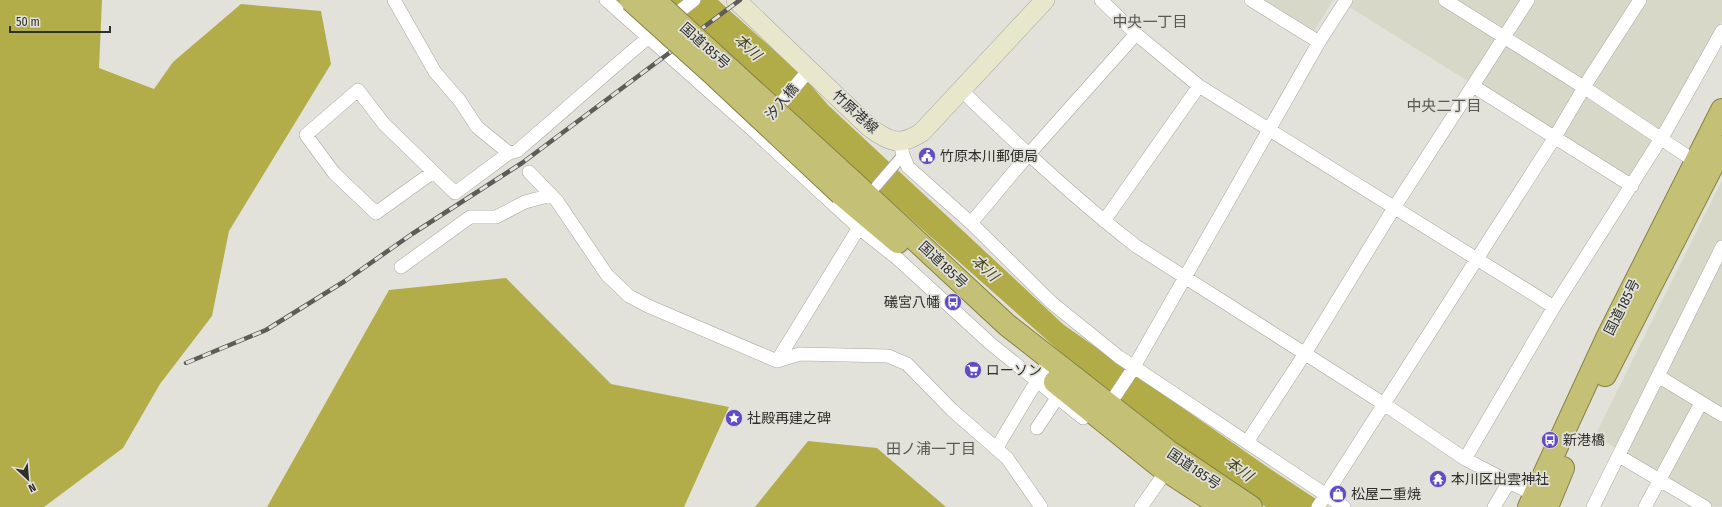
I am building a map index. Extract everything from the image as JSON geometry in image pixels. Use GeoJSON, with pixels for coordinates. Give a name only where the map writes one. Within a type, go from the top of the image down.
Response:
{"type":"FeatureCollection","features":[{"type":"Feature","properties":{"kind":"highway","name":"国道185号"},"geometry":{"type":"LineString","coordinates":[[631,0],[712,73],[1007,325],[1043,370]]}},
{"type":"Feature","properties":{"kind":"highway","name":"国道185号"},"geometry":{"type":"LineString","coordinates":[[654,0],[846,188],[862,221],[1043,370],[1251,507]]}},
{"type":"Feature","properties":{"kind":"highway","name":"国道185号"},"geometry":{"type":"LineString","coordinates":[[1540,503],[1607,338],[1722,110]]}},
{"type":"Feature","properties":{"kind":"highway","name":"国道185号"},"geometry":{"type":"LineString","coordinates":[[1540,503],[1722,147]]}},
{"type":"Feature","properties":{"kind":"highway","name":"国道185号"},"geometry":{"type":"LineString","coordinates":[[1102,410],[1167,470],[1222,507]]}},
{"type":"Feature","properties":{"kind":"main road","name":"竹原港線"},"geometry":{"type":"LineString","coordinates":[[736,0],[806,73],[869,127],[882,136],[894,141],[899,153]]}},
{"type":"Feature","properties":{"kind":"main road"},"geometry":{"type":"LineString","coordinates":[[899,153],[912,139],[922,132],[1045,0]]}},
{"type":"Feature","properties":{"kind":"street"},"geometry":{"type":"LineString","coordinates":[[394,0],[435,72],[460,101],[477,127],[509,153]]}},
{"type":"Feature","properties":{"kind":"street"},"geometry":{"type":"LineString","coordinates":[[606,0],[650,35],[862,221],[777,361]]}},
{"type":"Feature","properties":{"kind":"street"},"geometry":{"type":"LineString","coordinates":[[433,172],[376,213],[334,173],[306,135],[358,90],[384,124],[455,193],[509,153],[517,151],[580,98],[650,35],[694,0]]}},
{"type":"Feature","properties":{"kind":"street"},"geometry":{"type":"LineString","coordinates":[[1101,0],[1136,34],[1199,86],[1269,131],[1554,307]]}},
{"type":"Feature","properties":{"kind":"street"},"geometry":{"type":"LineString","coordinates":[[1251,0],[1319,42]]}},
{"type":"Feature","properties":{"kind":"street"},"geometry":{"type":"LineString","coordinates":[[1043,370],[1057,398],[1102,410],[1133,369],[1184,276],[1319,42],[1346,0]]}},
{"type":"Feature","properties":{"kind":"street"},"geometry":{"type":"LineString","coordinates":[[1444,0],[1662,137],[1696,162]]}},
{"type":"Feature","properties":{"kind":"street"},"geometry":{"type":"LineString","coordinates":[[1247,442],[1304,355],[1394,208],[1528,0]]}},
{"type":"Feature","properties":{"kind":"street"},"geometry":{"type":"LineString","coordinates":[[1322,502],[1555,137],[1640,0]]}},
{"type":"Feature","properties":{"kind":"street"},"geometry":{"type":"LineString","coordinates":[[1465,459],[1554,307],[1662,137],[1722,31]]}},
{"type":"Feature","properties":{"kind":"street"},"geometry":{"type":"LineString","coordinates":[[971,223],[1028,155],[1136,34]]}},
{"type":"Feature","properties":{"kind":"street","name":"汐入橋"},"geometry":{"type":"LineString","coordinates":[[758,131],[806,73]]}},
{"type":"Feature","properties":{"kind":"street"},"geometry":{"type":"LineString","coordinates":[[1104,221],[1199,86]]}},
{"type":"Feature","properties":{"kind":"street"},"geometry":{"type":"LineString","coordinates":[[1473,86],[1632,186]]}},
{"type":"Feature","properties":{"kind":"street"},"geometry":{"type":"LineString","coordinates":[[961,90],[1028,155],[1104,221],[1136,246],[1304,355],[1384,404],[1465,459],[1509,482],[1540,503]]}},
{"type":"Feature","properties":{"kind":"street"},"geometry":{"type":"LineString","coordinates":[[873,190],[899,153],[908,167],[971,223],[1052,303],[1119,356],[1133,369],[1247,442],[1322,502],[1344,507]]}},
{"type":"Feature","properties":{"kind":"street"},"geometry":{"type":"LineString","coordinates":[[529,172],[551,195],[607,275],[629,296],[648,306],[777,361],[800,354],[888,356],[907,364],[952,410],[1007,458],[1041,507]]}},
{"type":"Feature","properties":{"kind":"street"},"geometry":{"type":"LineString","coordinates":[[401,267],[470,217],[496,217],[525,202],[551,195]]}},
{"type":"Feature","properties":{"kind":"street"},"geometry":{"type":"LineString","coordinates":[[1594,507],[1722,247]]}},
{"type":"Feature","properties":{"kind":"street"},"geometry":{"type":"LineString","coordinates":[[996,449],[1043,370]]}},
{"type":"Feature","properties":{"kind":"street"},"geometry":{"type":"LineString","coordinates":[[1658,376],[1722,415]]}},
{"type":"Feature","properties":{"kind":"street"},"geometry":{"type":"LineString","coordinates":[[1036,428],[1057,398]]}},
{"type":"Feature","properties":{"kind":"street"},"geometry":{"type":"LineString","coordinates":[[1645,507],[1701,402]]}},
{"type":"Feature","properties":{"kind":"street"},"geometry":{"type":"LineString","coordinates":[[1619,456],[1705,507]]}},
{"type":"Feature","properties":{"kind":"street"},"geometry":{"type":"LineString","coordinates":[[1141,507],[1167,470]]}},
{"type":"Feature","properties":{"kind":"street"},"geometry":{"type":"LineString","coordinates":[[1494,507],[1509,482]]}},
{"type":"Feature","properties":{"kind":"shaded area"},"geometry":{"type":"Polygon","coordinates":[[[0,0],[102,0],[99,68],[154,89],[173,62],[241,4],[321,11],[331,64],[229,231],[212,316],[160,384],[123,448],[44,507],[0,507],[0,0]]]}},
{"type":"Feature","properties":{"kind":"shaded area"},"geometry":{"type":"Polygon","coordinates":[[[1258,0],[1333,0],[1311,36],[1258,0]]]}},
{"type":"Feature","properties":{"kind":"shaded area"},"geometry":{"type":"Polygon","coordinates":[[[1338,0],[1722,0],[1722,21],[1634,185],[1338,0]]]}},
{"type":"Feature","properties":{"kind":"shaded area"},"geometry":{"type":"Polygon","coordinates":[[[1722,180],[1722,506],[1716,507],[1595,436],[1722,180]]]}},
{"type":"Feature","properties":{"kind":"shaded area"},"geometry":{"type":"Polygon","coordinates":[[[506,278],[611,384],[729,407],[684,507],[267,507],[389,290],[506,278]]]}},
{"type":"Feature","properties":{"kind":"shaded area"},"geometry":{"type":"Polygon","coordinates":[[[808,441],[877,448],[946,507],[755,507],[808,441]]]}},
{"type":"Feature","properties":{"kind":"water","name":"本川"},"geometry":{"type":"Polygon","coordinates":[[[616,0],[718,0],[803,76],[828,105],[1064,325],[1266,466],[1328,507],[1266,507],[1220,477],[1066,357],[859,173],[836,200],[616,0]]]}},
{"type":"Feature","properties":{"kind":"railway"},"geometry":{"type":"LineString","coordinates":[[186,363],[266,330],[345,281],[412,234],[522,163],[740,0]]}},
{"type":"Feature","properties":{"kind":"place","name":"竹原本川郵便局"},"geometry":{"type":"Point","coordinates":[927,156]}},
{"type":"Feature","properties":{"kind":"place","name":"礒宮八幡"},"geometry":{"type":"Point","coordinates":[953,302]}},
{"type":"Feature","properties":{"kind":"place","name":"ローソン"},"geometry":{"type":"Point","coordinates":[973,370]}},
{"type":"Feature","properties":{"kind":"place","name":"社殿再建之碑"},"geometry":{"type":"Point","coordinates":[734,418]}},
{"type":"Feature","properties":{"kind":"place","name":"新港橋"},"geometry":{"type":"Point","coordinates":[1550,440]}},
{"type":"Feature","properties":{"kind":"place","name":"本川区出雲神社"},"geometry":{"type":"Point","coordinates":[1438,479]}},
{"type":"Feature","properties":{"kind":"place","name":"松屋二重焼"},"geometry":{"type":"Point","coordinates":[1338,494]}},
{"type":"Feature","properties":{"kind":"district","name":"中央一丁目"},"geometry":{"type":"Point","coordinates":[1150,22]}},
{"type":"Feature","properties":{"kind":"district","name":"中央二丁目"},"geometry":{"type":"Point","coordinates":[1444,106]}},
{"type":"Feature","properties":{"kind":"district","name":"田ノ浦一丁目"},"geometry":{"type":"Point","coordinates":[931,449]}}]}
